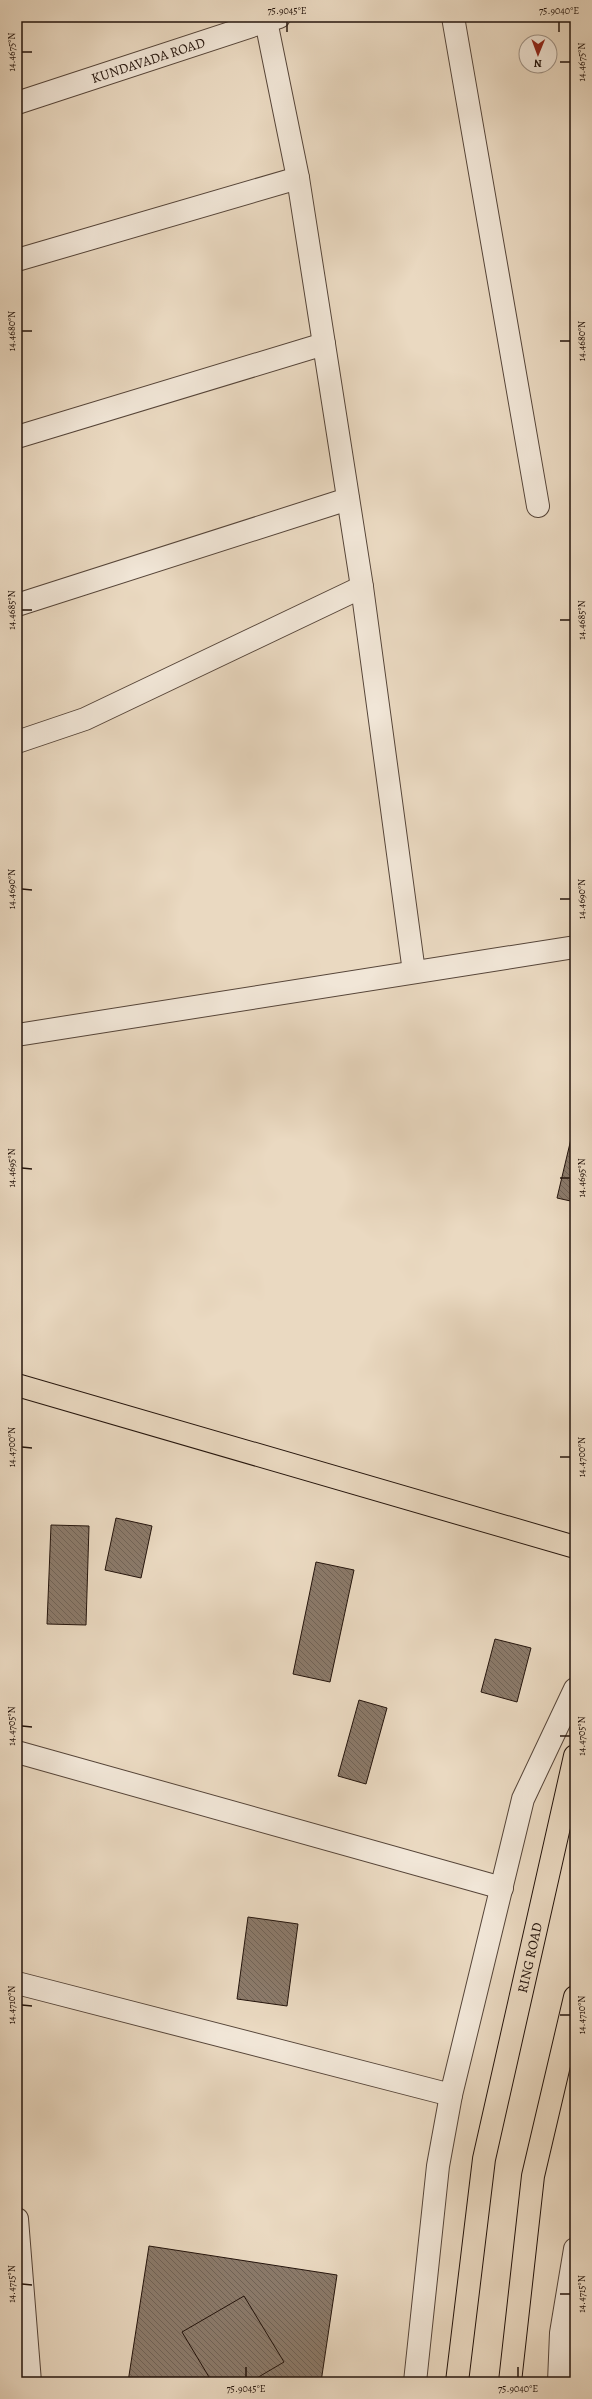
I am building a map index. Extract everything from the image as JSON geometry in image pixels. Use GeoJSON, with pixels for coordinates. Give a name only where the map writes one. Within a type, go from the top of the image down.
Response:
{"type":"FeatureCollection","features":[{"type":"Feature","properties":{"kind":"main road"},"geometry":{"type":"LineString","coordinates":[[17,1385],[575,1547]]}},
{"type":"Feature","properties":{"kind":"main road","name":"RING ROAD"},"geometry":{"type":"LineString","coordinates":[[457,2382],[484,2159],[575,1756]]}},
{"type":"Feature","properties":{"kind":"main road"},"geometry":{"type":"LineString","coordinates":[[510,2382],[532,2176],[575,1997]]}},
{"type":"Feature","properties":{"kind":"street"},"geometry":{"type":"LineString","coordinates":[[453,17],[538,506]]}},
{"type":"Feature","properties":{"kind":"street"},"geometry":{"type":"LineString","coordinates":[[273,19],[362,587],[414,972]]}},
{"type":"Feature","properties":{"kind":"street","name":"KUNDAVADA ROAD"},"geometry":{"type":"LineString","coordinates":[[17,103],[273,19]]}},
{"type":"Feature","properties":{"kind":"street"},"geometry":{"type":"LineString","coordinates":[[17,260],[298,178]]}},
{"type":"Feature","properties":{"kind":"street"},"geometry":{"type":"LineString","coordinates":[[17,438],[324,344]]}},
{"type":"Feature","properties":{"kind":"street"},"geometry":{"type":"LineString","coordinates":[[17,605],[348,499]]}},
{"type":"Feature","properties":{"kind":"street"},"geometry":{"type":"LineString","coordinates":[[17,742],[85,719],[362,587]]}},
{"type":"Feature","properties":{"kind":"street"},"geometry":{"type":"LineString","coordinates":[[17,1035],[575,947]]}},
{"type":"Feature","properties":{"kind":"street"},"geometry":{"type":"LineString","coordinates":[[415,2382],[438,2166],[451,2096],[523,1799],[575,1689]]}},
{"type":"Feature","properties":{"kind":"street"},"geometry":{"type":"LineString","coordinates":[[17,1752],[502,1888]]}},
{"type":"Feature","properties":{"kind":"street"},"geometry":{"type":"LineString","coordinates":[[17,1983],[451,2096]]}},
{"type":"Feature","properties":{"kind":"street"},"geometry":{"type":"LineString","coordinates":[[17,2219],[30,2382]]}},
{"type":"Feature","properties":{"kind":"street"},"geometry":{"type":"LineString","coordinates":[[559,2382],[561,2334],[575,2249]]}},
{"type":"Feature","properties":{"kind":"building"},"geometry":{"type":"Polygon","coordinates":[[[575,1122],[575,1202],[557,1198],[575,1122]]]}},
{"type":"Feature","properties":{"kind":"building"},"geometry":{"type":"Polygon","coordinates":[[[116,1518],[152,1526],[141,1578],[105,1570],[116,1518]]]}},
{"type":"Feature","properties":{"kind":"building"},"geometry":{"type":"Polygon","coordinates":[[[51,1525],[89,1526],[86,1625],[47,1624],[51,1525]]]}},
{"type":"Feature","properties":{"kind":"building"},"geometry":{"type":"Polygon","coordinates":[[[316,1562],[354,1570],[330,1682],[293,1674],[316,1562]]]}},
{"type":"Feature","properties":{"kind":"building"},"geometry":{"type":"Polygon","coordinates":[[[495,1639],[531,1648],[517,1702],[481,1692],[495,1639]]]}},
{"type":"Feature","properties":{"kind":"building"},"geometry":{"type":"Polygon","coordinates":[[[359,1700],[387,1708],[366,1784],[338,1776],[359,1700]]]}},
{"type":"Feature","properties":{"kind":"building"},"geometry":{"type":"Polygon","coordinates":[[[248,1917],[298,1924],[287,2006],[237,1999],[248,1917]]]}},
{"type":"Feature","properties":{"kind":"building"},"geometry":{"type":"Polygon","coordinates":[[[149,2246],[337,2275],[321,2382],[128,2382],[149,2246]]]}},
{"type":"Feature","properties":{"kind":"building"},"geometry":{"type":"Polygon","coordinates":[[[244,2296],[284,2362],[250,2382],[212,2382],[182,2332],[244,2296]]]}}]}
